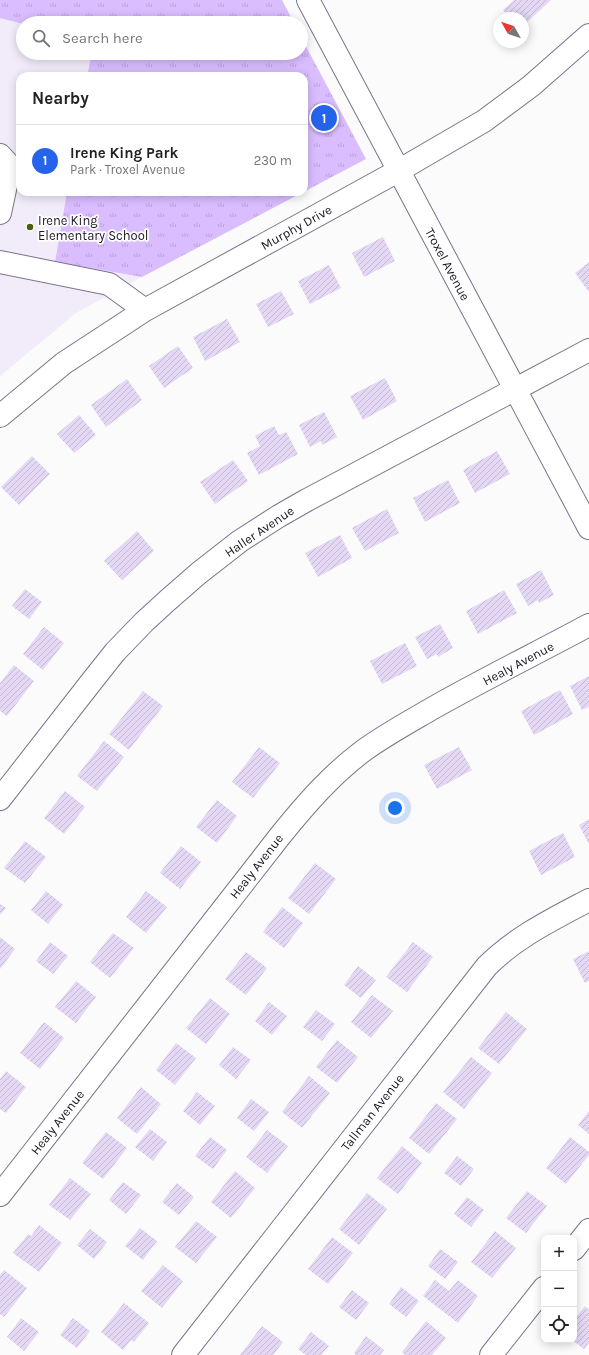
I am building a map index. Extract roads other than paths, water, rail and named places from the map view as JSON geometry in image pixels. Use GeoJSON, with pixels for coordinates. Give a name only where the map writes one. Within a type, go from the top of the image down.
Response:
{"type":"FeatureCollection","features":[{"type":"Feature","properties":{"kind":"street","name":"Troxel Avenue"},"geometry":{"type":"LineString","coordinates":[[308,0],[589,528]]}},
{"type":"Feature","properties":{"kind":"street","name":"Murphy Drive"},"geometry":{"type":"LineString","coordinates":[[0,416],[64,363],[145,310],[398,171],[484,121],[532,86],[589,35]]}},
{"type":"Feature","properties":{"kind":"street"},"geometry":{"type":"LineString","coordinates":[[0,155],[10,166],[0,213]]}},
{"type":"Feature","properties":{"kind":"street"},"geometry":{"type":"LineString","coordinates":[[0,262],[109,284],[145,310]]}},
{"type":"Feature","properties":{"kind":"street","name":"Haller Avenue"},"geometry":{"type":"LineString","coordinates":[[0,799],[115,652],[163,604],[240,541],[279,516],[589,350]]}},
{"type":"Feature","properties":{"kind":"street","name":"Healy Avenue"},"geometry":{"type":"LineString","coordinates":[[0,1195],[280,836],[304,806],[332,778],[362,752],[399,728],[461,692],[589,625]]}},
{"type":"Feature","properties":{"kind":"street","name":"Tallman Avenue"},"geometry":{"type":"LineString","coordinates":[[183,1355],[487,966],[500,952],[521,937],[589,900]]}},
{"type":"Feature","properties":{"kind":"street"},"geometry":{"type":"LineString","coordinates":[[577,1245],[589,1230]]}},
{"type":"Feature","properties":{"kind":"street"},"geometry":{"type":"LineString","coordinates":[[492,1355],[541,1292]]}},
{"type":"Feature","properties":{"kind":"place","name":"Irene King Park"},"geometry":{"type":"Point","coordinates":[324,118]}},
{"type":"Feature","properties":{"kind":"place","name":"Irene King Elementary School"},"geometry":{"type":"Point","coordinates":[30,227]}}]}
